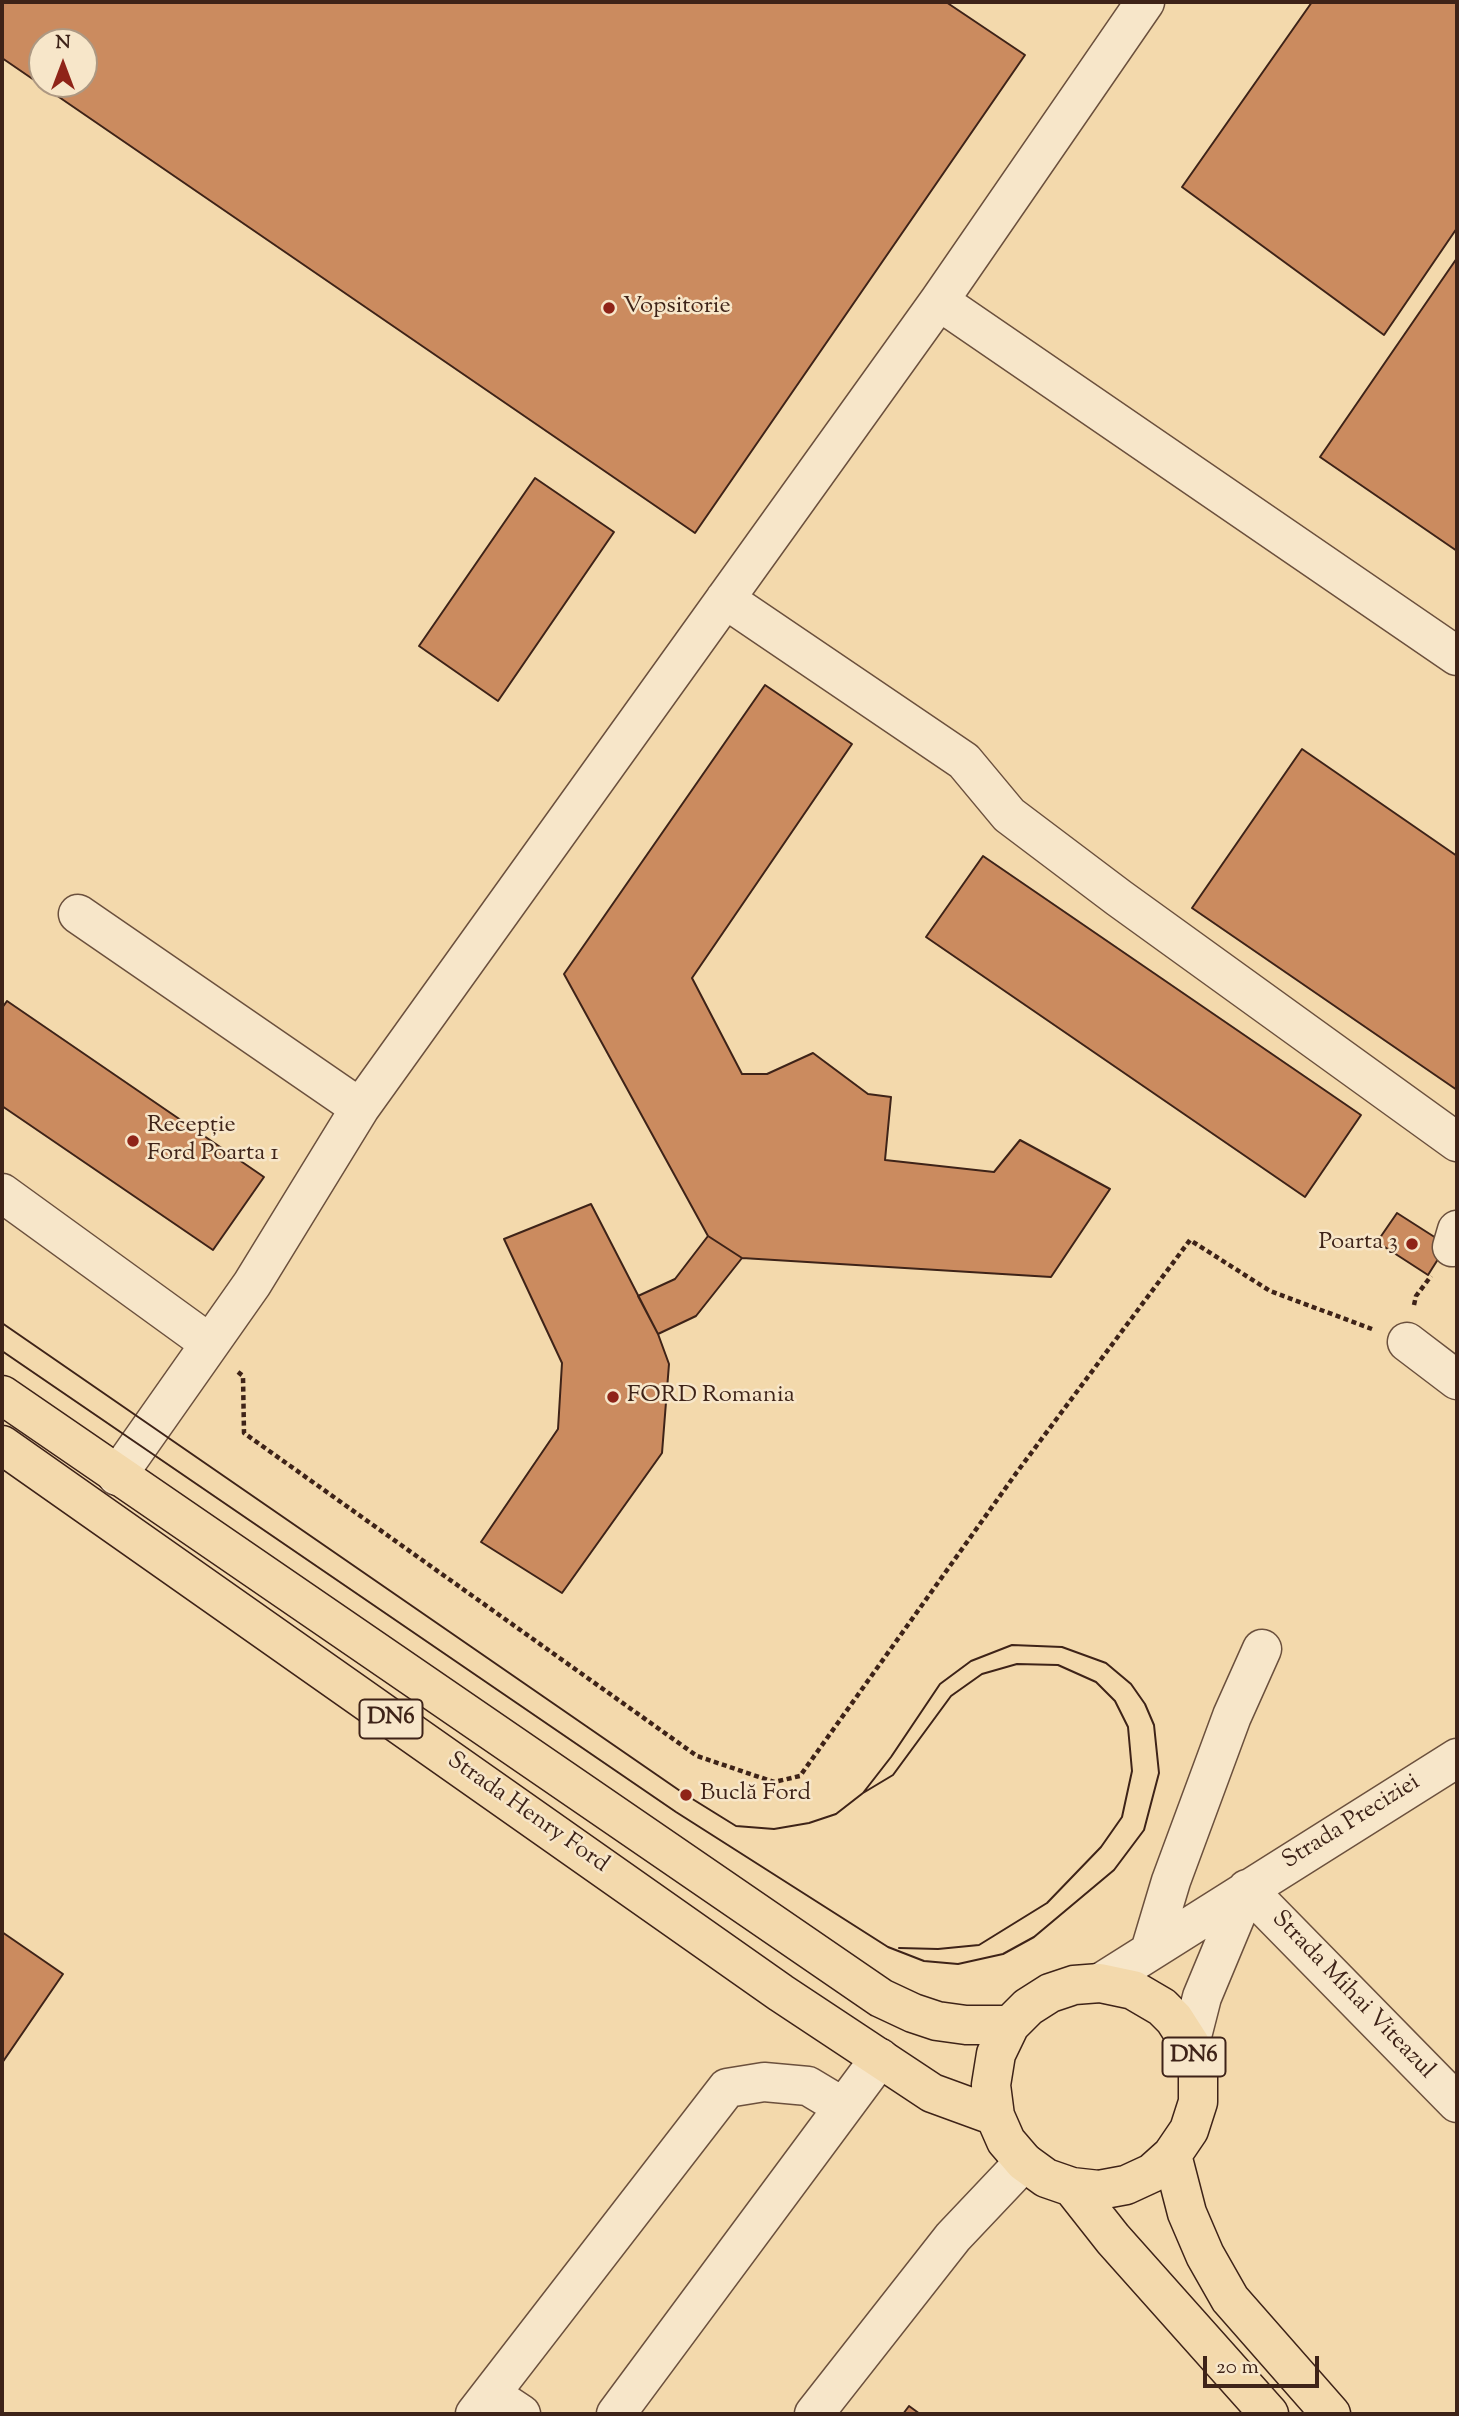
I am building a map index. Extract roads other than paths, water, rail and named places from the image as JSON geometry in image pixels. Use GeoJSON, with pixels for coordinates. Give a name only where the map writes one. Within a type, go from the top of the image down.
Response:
{"type":"FeatureCollection","features":[{"type":"Feature","properties":{"kind":"main road","name":"Strada Henry Ford"},"geometry":{"type":"LineString","coordinates":[[2,1395],[881,1998],[937,2021],[966,2025],[1010,2025]]}},
{"type":"Feature","properties":{"kind":"main road","name":"Strada Henry Ford"},"geometry":{"type":"LineString","coordinates":[[2,1445],[781,1993],[932,2093],[995,2116]]}},
{"type":"Feature","properties":{"kind":"main road","name":"DN6"},"geometry":{"type":"LineString","coordinates":[[1100,1983],[1117,1984],[1149,1997],[1174,2019],[1190,2044],[1198,2073],[1198,2102],[1189,2130],[1172,2155],[1152,2173],[1126,2185],[1099,2190],[1072,2188],[1046,2178],[1024,2162],[1006,2141],[995,2116],[991,2085],[996,2054],[1010,2025],[1028,2007],[1050,1993],[1074,1984],[1100,1983]]}},
{"type":"Feature","properties":{"kind":"main road"},"geometry":{"type":"LineString","coordinates":[[1172,2155],[1187,2213],[1205,2255],[1230,2299],[1263,2340],[1331,2414]]}},
{"type":"Feature","properties":{"kind":"main road","name":"DN6"},"geometry":{"type":"LineString","coordinates":[[1072,2188],[1113,2239],[1269,2414]]}},
{"type":"Feature","properties":{"kind":"street"},"geometry":{"type":"LineString","coordinates":[[117,1476],[252,1284],[360,1108],[939,301],[1135,5]]}},
{"type":"Feature","properties":{"kind":"street"},"geometry":{"type":"LineString","coordinates":[[939,301],[1457,656]]}},
{"type":"Feature","properties":{"kind":"street"},"geometry":{"type":"LineString","coordinates":[[725,599],[964,761],[1009,815],[1119,898],[1457,1142]]}},
{"type":"Feature","properties":{"kind":"street"},"geometry":{"type":"LineString","coordinates":[[78,914],[360,1108]]}},
{"type":"Feature","properties":{"kind":"street"},"geometry":{"type":"LineString","coordinates":[[2,1193],[209,1343]]}},
{"type":"Feature","properties":{"kind":"street"},"geometry":{"type":"LineString","coordinates":[[1407,1342],[1457,1380]]}},
{"type":"Feature","properties":{"kind":"street"},"geometry":{"type":"LineString","coordinates":[[1150,1951],[1171,1881],[1232,1716],[1262,1648]]}},
{"type":"Feature","properties":{"kind":"street","name":"Strada Preciziei"},"geometry":{"type":"LineString","coordinates":[[1100,1983],[1457,1758]]}},
{"type":"Feature","properties":{"kind":"street"},"geometry":{"type":"LineString","coordinates":[[1190,2044],[1202,1997],[1247,1889]]}},
{"type":"Feature","properties":{"kind":"street","name":"Strada Mihai Viteazul"},"geometry":{"type":"LineString","coordinates":[[1247,1889],[1457,2103]]}},
{"type":"Feature","properties":{"kind":"street"},"geometry":{"type":"LineString","coordinates":[[616,2414],[880,2058]]}},
{"type":"Feature","properties":{"kind":"street"},"geometry":{"type":"LineString","coordinates":[[496,2407],[727,2088],[764,2082],[808,2086],[843,2107]]}},
{"type":"Feature","properties":{"kind":"street"},"geometry":{"type":"LineString","coordinates":[[814,2414],[953,2237],[1024,2162]]}},
{"type":"Feature","properties":{"kind":"tram line"},"geometry":{"type":"LineString","coordinates":[[2,1323],[686,1795],[736,1826],[774,1829],[809,1823],[836,1814],[893,1775],[951,1696],[982,1674],[1017,1664],[1058,1665],[1096,1682],[1115,1701],[1128,1727],[1132,1771],[1122,1817],[1101,1847],[1047,1903],[979,1945],[938,1949],[899,1948]]}},
{"type":"Feature","properties":{"kind":"tram line"},"geometry":{"type":"LineString","coordinates":[[2,1351],[676,1812],[888,1947],[924,1961],[958,1964],[1003,1954],[1034,1937],[1114,1870],[1144,1830],[1159,1773],[1154,1725],[1145,1704],[1131,1684],[1106,1663],[1062,1647],[1012,1645],[971,1661],[940,1684],[863,1793]]}},
{"type":"Feature","properties":{"kind":"place","name":"Vopsitorie"},"geometry":{"type":"Point","coordinates":[609,308]}},
{"type":"Feature","properties":{"kind":"place","name":"Recepție Ford Poarta 1"},"geometry":{"type":"Point","coordinates":[133,1141]}},
{"type":"Feature","properties":{"kind":"place","name":"Poarta 3"},"geometry":{"type":"Point","coordinates":[1412,1244]}},
{"type":"Feature","properties":{"kind":"place","name":"FORD Romania"},"geometry":{"type":"Point","coordinates":[613,1397]}},
{"type":"Feature","properties":{"kind":"place","name":"Buclă Ford"},"geometry":{"type":"Point","coordinates":[686,1795]}}]}
